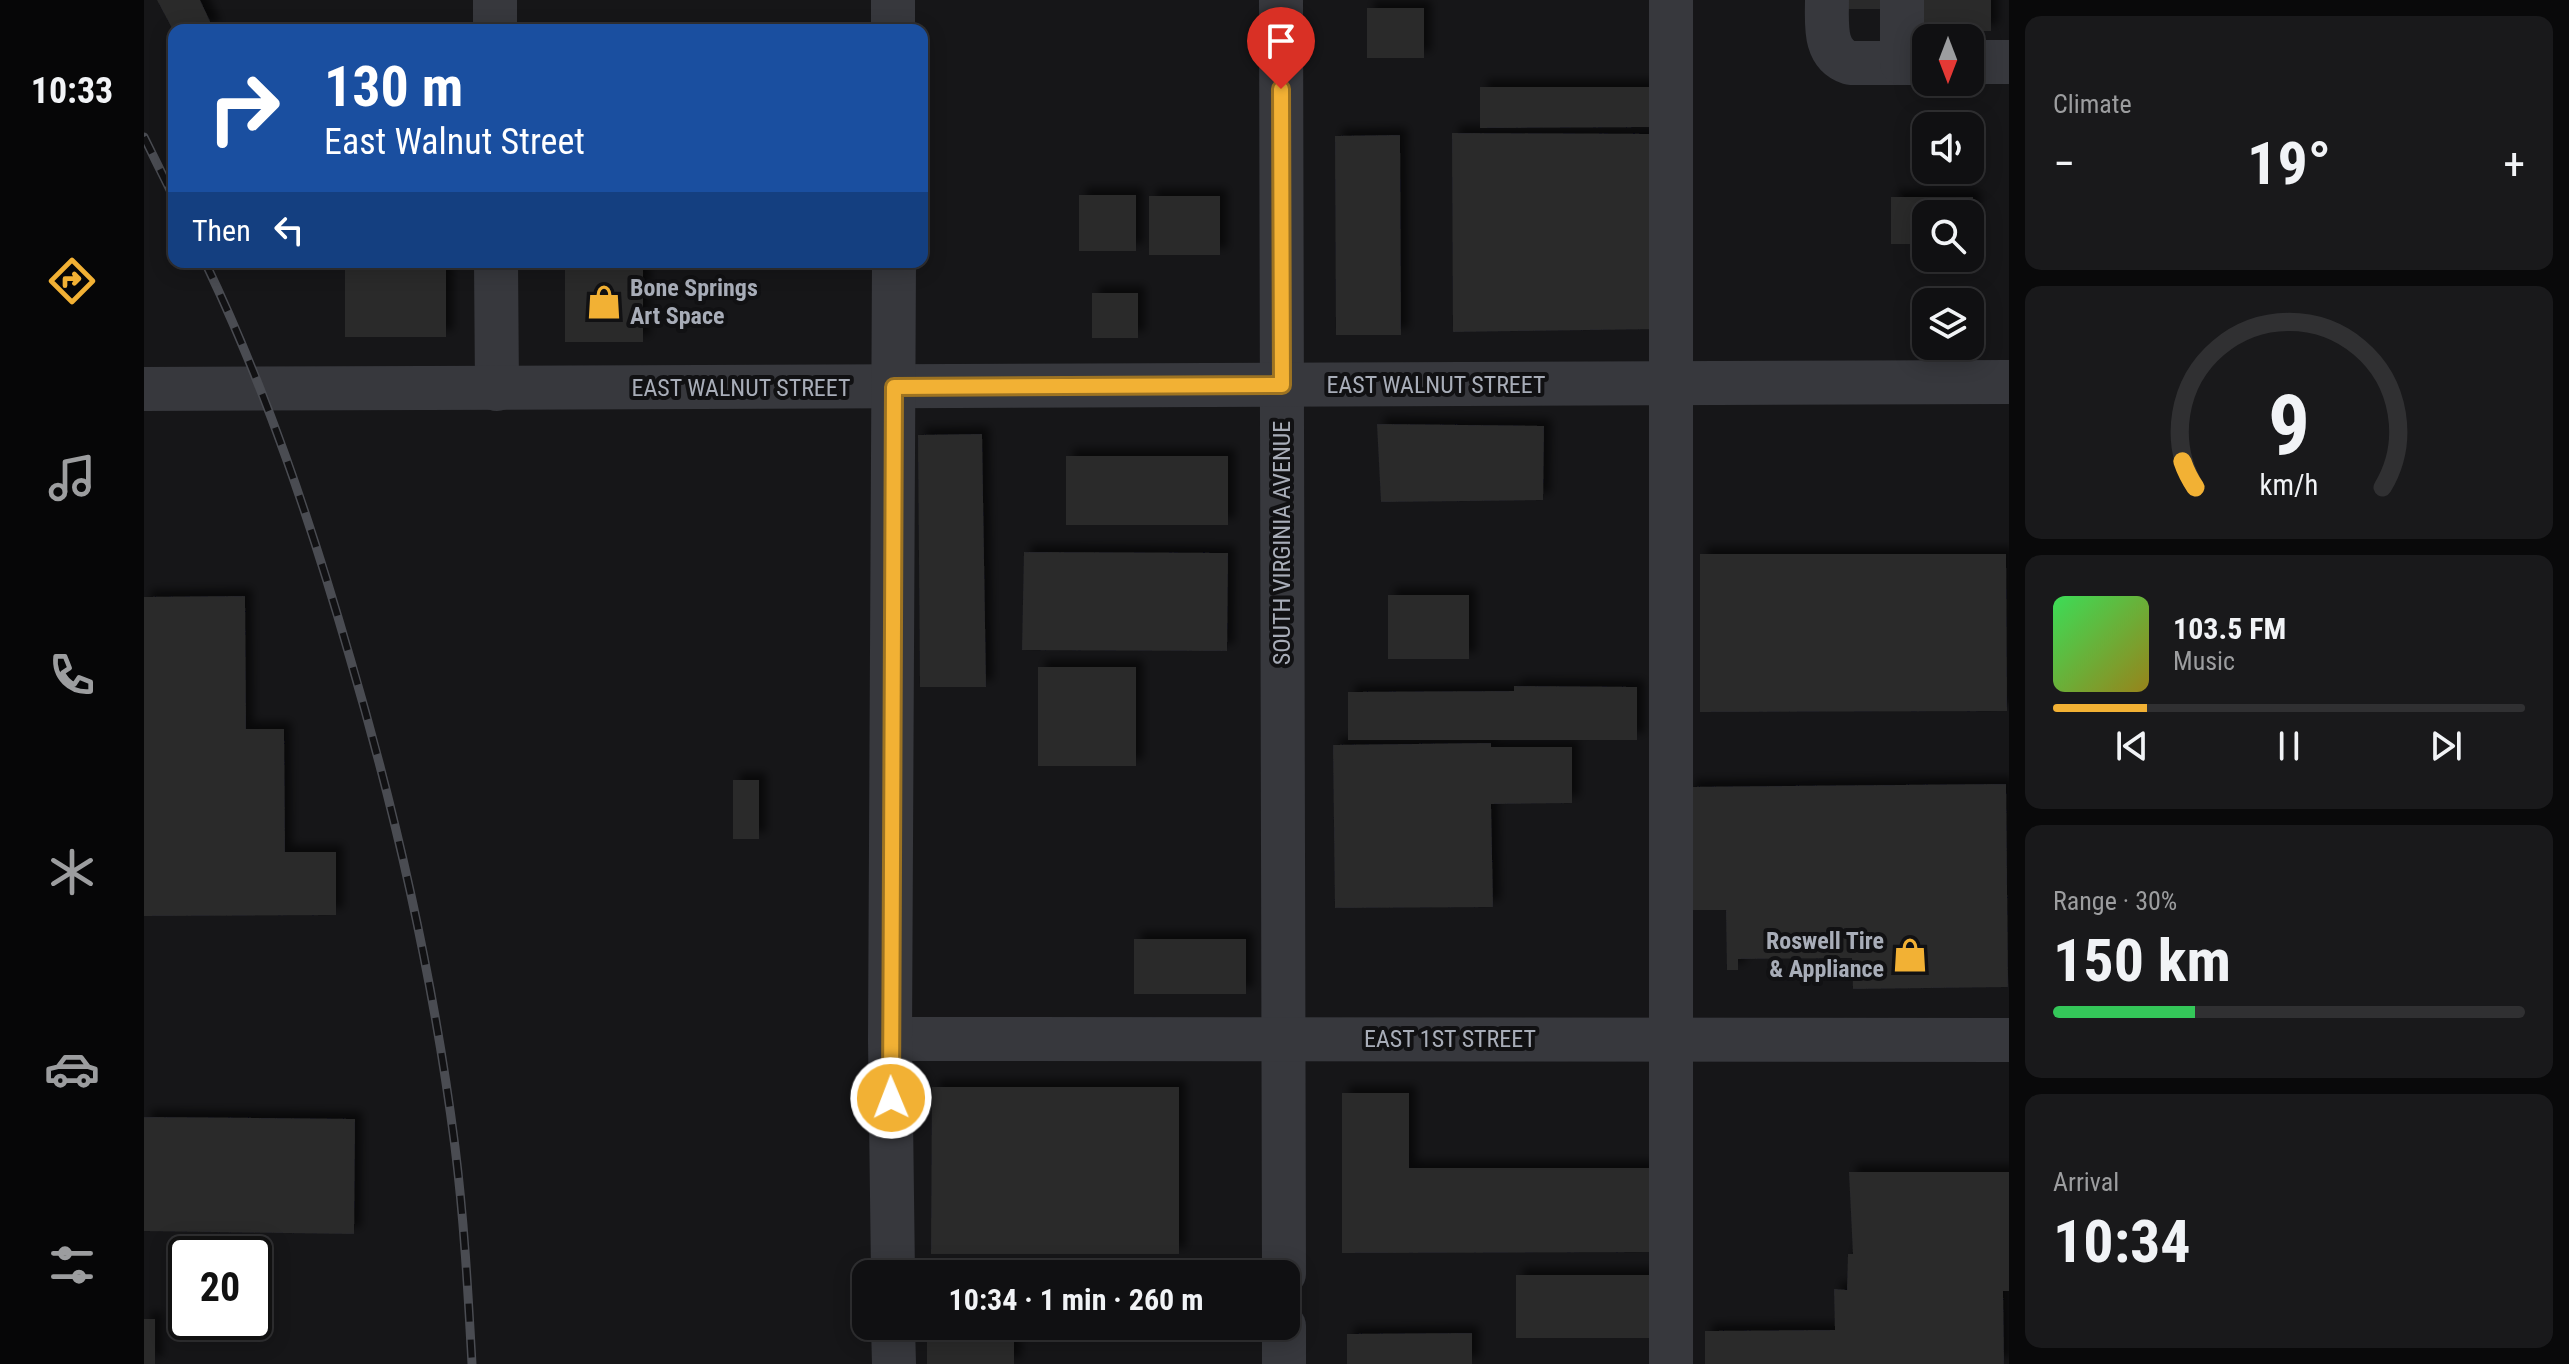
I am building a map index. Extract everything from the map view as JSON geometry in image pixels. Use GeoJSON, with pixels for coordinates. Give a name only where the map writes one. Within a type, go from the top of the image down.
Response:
{"type":"FeatureCollection","features":[{"type":"Feature","properties":{"kind":"street"},"geometry":{"type":"LineString","coordinates":[[495,0],[495,24]]}},
{"type":"Feature","properties":{"kind":"street"},"geometry":{"type":"LineString","coordinates":[[893,0],[893,24]]}},
{"type":"Feature","properties":{"kind":"street","name":"SOUTH VIRGINIA AVENUE"},"geometry":{"type":"LineString","coordinates":[[1281,0],[1284,1260]]}},
{"type":"Feature","properties":{"kind":"street"},"geometry":{"type":"LineString","coordinates":[[1671,0],[1671,1364]]}},
{"type":"Feature","properties":{"kind":"street"},"geometry":{"type":"LineString","coordinates":[[1827,0],[1827,34],[1831,49],[1839,59],[1850,63],[1912,63]]}},
{"type":"Feature","properties":{"kind":"street"},"geometry":{"type":"LineString","coordinates":[[1902,0],[1912,52]]}},
{"type":"Feature","properties":{"kind":"street"},"geometry":{"type":"LineString","coordinates":[[1984,62],[2009,62]]}},
{"type":"Feature","properties":{"kind":"street"},"geometry":{"type":"LineString","coordinates":[[496,268],[497,389]]}},
{"type":"Feature","properties":{"kind":"street"},"geometry":{"type":"LineString","coordinates":[[893,1260],[890,1039],[894,268]]}},
{"type":"Feature","properties":{"kind":"street","name":"EAST WALNUT STREET"},"geometry":{"type":"LineString","coordinates":[[144,389],[2009,382]]}},
{"type":"Feature","properties":{"kind":"street","name":"EAST 1ST STREET"},"geometry":{"type":"LineString","coordinates":[[890,1039],[2009,1040]]}},
{"type":"Feature","properties":{"kind":"street"},"geometry":{"type":"LineString","coordinates":[[893,1340],[894,1364]]}},
{"type":"Feature","properties":{"kind":"street"},"geometry":{"type":"LineString","coordinates":[[1284,1340],[1284,1364]]}},
{"type":"Feature","properties":{"kind":"building"},"geometry":{"type":"Polygon","coordinates":[[[157,0],[200,0],[211,24],[170,24],[157,0]]]}},
{"type":"Feature","properties":{"kind":"building"},"geometry":{"type":"Polygon","coordinates":[[[1840,0],[1889,0],[1889,9],[1840,9],[1840,0]]]}},
{"type":"Feature","properties":{"kind":"building"},"geometry":{"type":"Polygon","coordinates":[[[1910,0],[1991,0],[1991,31],[1984,31],[1984,24],[1912,24],[1910,31],[1910,0]]]}},
{"type":"Feature","properties":{"kind":"building"},"geometry":{"type":"Polygon","coordinates":[[[1367,8],[1424,8],[1424,58],[1367,58],[1367,8]]]}},
{"type":"Feature","properties":{"kind":"building"},"geometry":{"type":"Polygon","coordinates":[[[1480,87],[1649,87],[1649,127],[1480,128],[1480,87]]]}},
{"type":"Feature","properties":{"kind":"building"},"geometry":{"type":"Polygon","coordinates":[[[1452,133],[1658,134],[1658,329],[1453,332],[1452,133]]]}},
{"type":"Feature","properties":{"kind":"building"},"geometry":{"type":"Polygon","coordinates":[[[1400,135],[1401,335],[1336,335],[1335,136],[1400,135]]]}},
{"type":"Feature","properties":{"kind":"building"},"geometry":{"type":"Polygon","coordinates":[[[1079,195],[1136,195],[1136,251],[1079,251],[1079,195]]]}},
{"type":"Feature","properties":{"kind":"building"},"geometry":{"type":"Polygon","coordinates":[[[1149,196],[1220,196],[1220,255],[1149,255],[1149,196]]]}},
{"type":"Feature","properties":{"kind":"building"},"geometry":{"type":"Polygon","coordinates":[[[1891,197],[1973,197],[1973,200],[1912,200],[1912,244],[1891,244],[1891,197]]]}},
{"type":"Feature","properties":{"kind":"building"},"geometry":{"type":"Polygon","coordinates":[[[345,268],[446,268],[446,337],[345,337],[345,268]]]}},
{"type":"Feature","properties":{"kind":"building","name":"Bone Springs Art Space"},"geometry":{"type":"Polygon","coordinates":[[[565,268],[643,268],[643,342],[565,342],[565,268]]]}},
{"type":"Feature","properties":{"kind":"building"},"geometry":{"type":"Polygon","coordinates":[[[1092,293],[1138,293],[1138,338],[1092,338],[1092,293]]]}},
{"type":"Feature","properties":{"kind":"building"},"geometry":{"type":"Polygon","coordinates":[[[1377,424],[1544,426],[1543,500],[1381,502],[1377,424]]]}},
{"type":"Feature","properties":{"kind":"building"},"geometry":{"type":"Polygon","coordinates":[[[982,434],[986,687],[920,687],[918,435],[982,434]]]}},
{"type":"Feature","properties":{"kind":"building"},"geometry":{"type":"Polygon","coordinates":[[[1066,456],[1228,456],[1228,525],[1066,525],[1066,456]]]}},
{"type":"Feature","properties":{"kind":"building"},"geometry":{"type":"Polygon","coordinates":[[[1024,552],[1228,553],[1227,651],[1022,650],[1024,552]]]}},
{"type":"Feature","properties":{"kind":"building"},"geometry":{"type":"Polygon","coordinates":[[[1700,554],[2006,554],[2007,711],[1700,712],[1700,554]]]}},
{"type":"Feature","properties":{"kind":"building"},"geometry":{"type":"Polygon","coordinates":[[[1388,595],[1469,595],[1469,659],[1388,659],[1388,595]]]}},
{"type":"Feature","properties":{"kind":"building"},"geometry":{"type":"Polygon","coordinates":[[[245,596],[246,729],[284,729],[285,852],[336,852],[336,915],[144,916],[144,597],[245,596]]]}},
{"type":"Feature","properties":{"kind":"building"},"geometry":{"type":"Polygon","coordinates":[[[1038,667],[1136,667],[1136,766],[1038,766],[1038,667]]]}},
{"type":"Feature","properties":{"kind":"building"},"geometry":{"type":"Polygon","coordinates":[[[1514,686],[1637,687],[1637,740],[1348,740],[1348,692],[1514,691],[1514,686]]]}},
{"type":"Feature","properties":{"kind":"building"},"geometry":{"type":"Polygon","coordinates":[[[1491,743],[1491,747],[1572,747],[1572,803],[1491,804],[1493,907],[1335,908],[1333,745],[1491,743]]]}},
{"type":"Feature","properties":{"kind":"building"},"geometry":{"type":"Polygon","coordinates":[[[733,780],[759,780],[759,839],[733,839],[733,780]]]}},
{"type":"Feature","properties":{"kind":"building"},"geometry":{"type":"Polygon","coordinates":[[[2006,784],[2008,987],[1853,989],[1852,958],[1738,959],[1738,970],[1727,970],[1726,910],[1688,910],[1688,787],[2006,784]]]}},
{"type":"Feature","properties":{"kind":"building"},"geometry":{"type":"Polygon","coordinates":[[[1134,939],[1246,939],[1246,994],[1134,994],[1134,939]]]}},
{"type":"Feature","properties":{"kind":"building"},"geometry":{"type":"Polygon","coordinates":[[[932,1087],[1179,1087],[1179,1254],[931,1254],[932,1087]]]}},
{"type":"Feature","properties":{"kind":"building"},"geometry":{"type":"Polygon","coordinates":[[[1342,1093],[1409,1093],[1409,1168],[1650,1168],[1650,1252],[1342,1253],[1342,1093]]]}},
{"type":"Feature","properties":{"kind":"building"},"geometry":{"type":"Polygon","coordinates":[[[144,1117],[355,1119],[354,1234],[144,1231],[144,1117]]]}},
{"type":"Feature","properties":{"kind":"building"},"geometry":{"type":"Polygon","coordinates":[[[1849,1172],[2009,1172],[2009,1291],[2003,1291],[2004,1364],[1705,1364],[1705,1331],[1835,1330],[1834,1289],[1847,1290],[1848,1254],[1853,1254],[1849,1172]]]}},
{"type":"Feature","properties":{"kind":"building"},"geometry":{"type":"Polygon","coordinates":[[[1516,1275],[1657,1275],[1657,1338],[1516,1338],[1516,1275]]]}},
{"type":"Feature","properties":{"kind":"building"},"geometry":{"type":"Polygon","coordinates":[[[144,1319],[155,1319],[155,1364],[144,1364],[144,1319]]]}},
{"type":"Feature","properties":{"kind":"building"},"geometry":{"type":"Polygon","coordinates":[[[1472,1333],[1472,1364],[1347,1364],[1347,1334],[1472,1333]]]}},
{"type":"Feature","properties":{"kind":"building"},"geometry":{"type":"Polygon","coordinates":[[[927,1340],[1014,1340],[1014,1364],[927,1364],[927,1340]]]}},
{"type":"Feature","properties":{"kind":"railway"},"geometry":{"type":"LineString","coordinates":[[144,137],[168,186]]}},
{"type":"Feature","properties":{"kind":"railway"},"geometry":{"type":"LineString","coordinates":[[208,268],[248,358],[303,507],[350,658],[398,840],[425,962],[455,1147],[472,1364]]}},
{"type":"Feature","properties":{"kind":"place","name":"Bone Springs Art Space"},"geometry":{"type":"Point","coordinates":[604,302]}},
{"type":"Feature","properties":{"kind":"place","name":"Roswell Tire & Appliance"},"geometry":{"type":"Point","coordinates":[1910,955]}},
{"type":"Feature","properties":{"kind":"route"},"geometry":{"type":"LineString","coordinates":[[891,1098],[894,387],[1282,385],[1281,89]]}}]}
